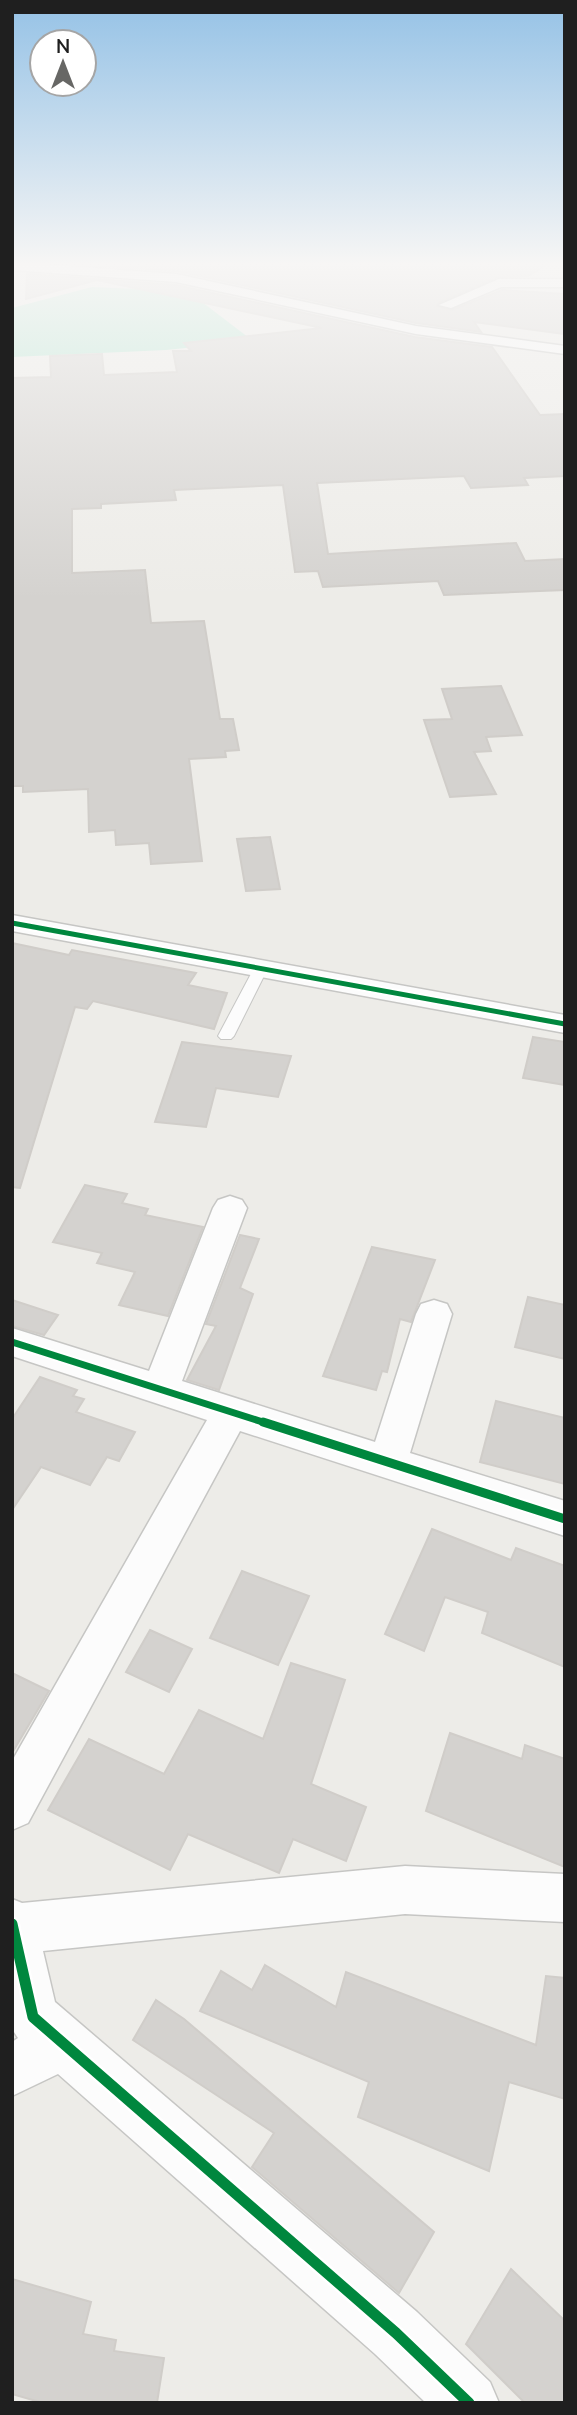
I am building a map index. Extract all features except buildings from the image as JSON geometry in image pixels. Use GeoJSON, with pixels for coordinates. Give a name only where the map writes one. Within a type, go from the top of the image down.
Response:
{"type":"FeatureCollection","features":[{"type":"Feature","properties":{"kind":"street"},"geometry":{"type":"LineString","coordinates":[[12,923],[565,1024]]}},
{"type":"Feature","properties":{"kind":"street"},"geometry":{"type":"LineString","coordinates":[[160,1391],[230,1208]]}},
{"type":"Feature","properties":{"kind":"street"},"geometry":{"type":"LineString","coordinates":[[387,1464],[435,1314]]}},
{"type":"Feature","properties":{"kind":"street"},"geometry":{"type":"LineString","coordinates":[[12,1342],[565,1520]]}},
{"type":"Feature","properties":{"kind":"street"},"geometry":{"type":"LineString","coordinates":[[12,1807],[230,1413]]}},
{"type":"Feature","properties":{"kind":"street"},"geometry":{"type":"LineString","coordinates":[[469,2403],[396,2333],[33,2017],[13,1927],[405,1890],[565,1898]]}},
{"type":"Feature","properties":{"kind":"street"},"geometry":{"type":"LineString","coordinates":[[12,2070],[63,2043]]}},
{"type":"Feature","properties":{"kind":"lane"},"geometry":{"type":"LineString","coordinates":[[226,1036],[260,970]]}},
{"type":"Feature","properties":{"kind":"cycle path"},"geometry":{"type":"LineString","coordinates":[[12,923],[565,1024]]}},
{"type":"Feature","properties":{"kind":"cycle path"},"geometry":{"type":"LineString","coordinates":[[12,1342],[565,1519]]}},
{"type":"Feature","properties":{"kind":"cycle path"},"geometry":{"type":"LineString","coordinates":[[12,1924],[33,2017],[396,2333],[469,2403]]}}]}
